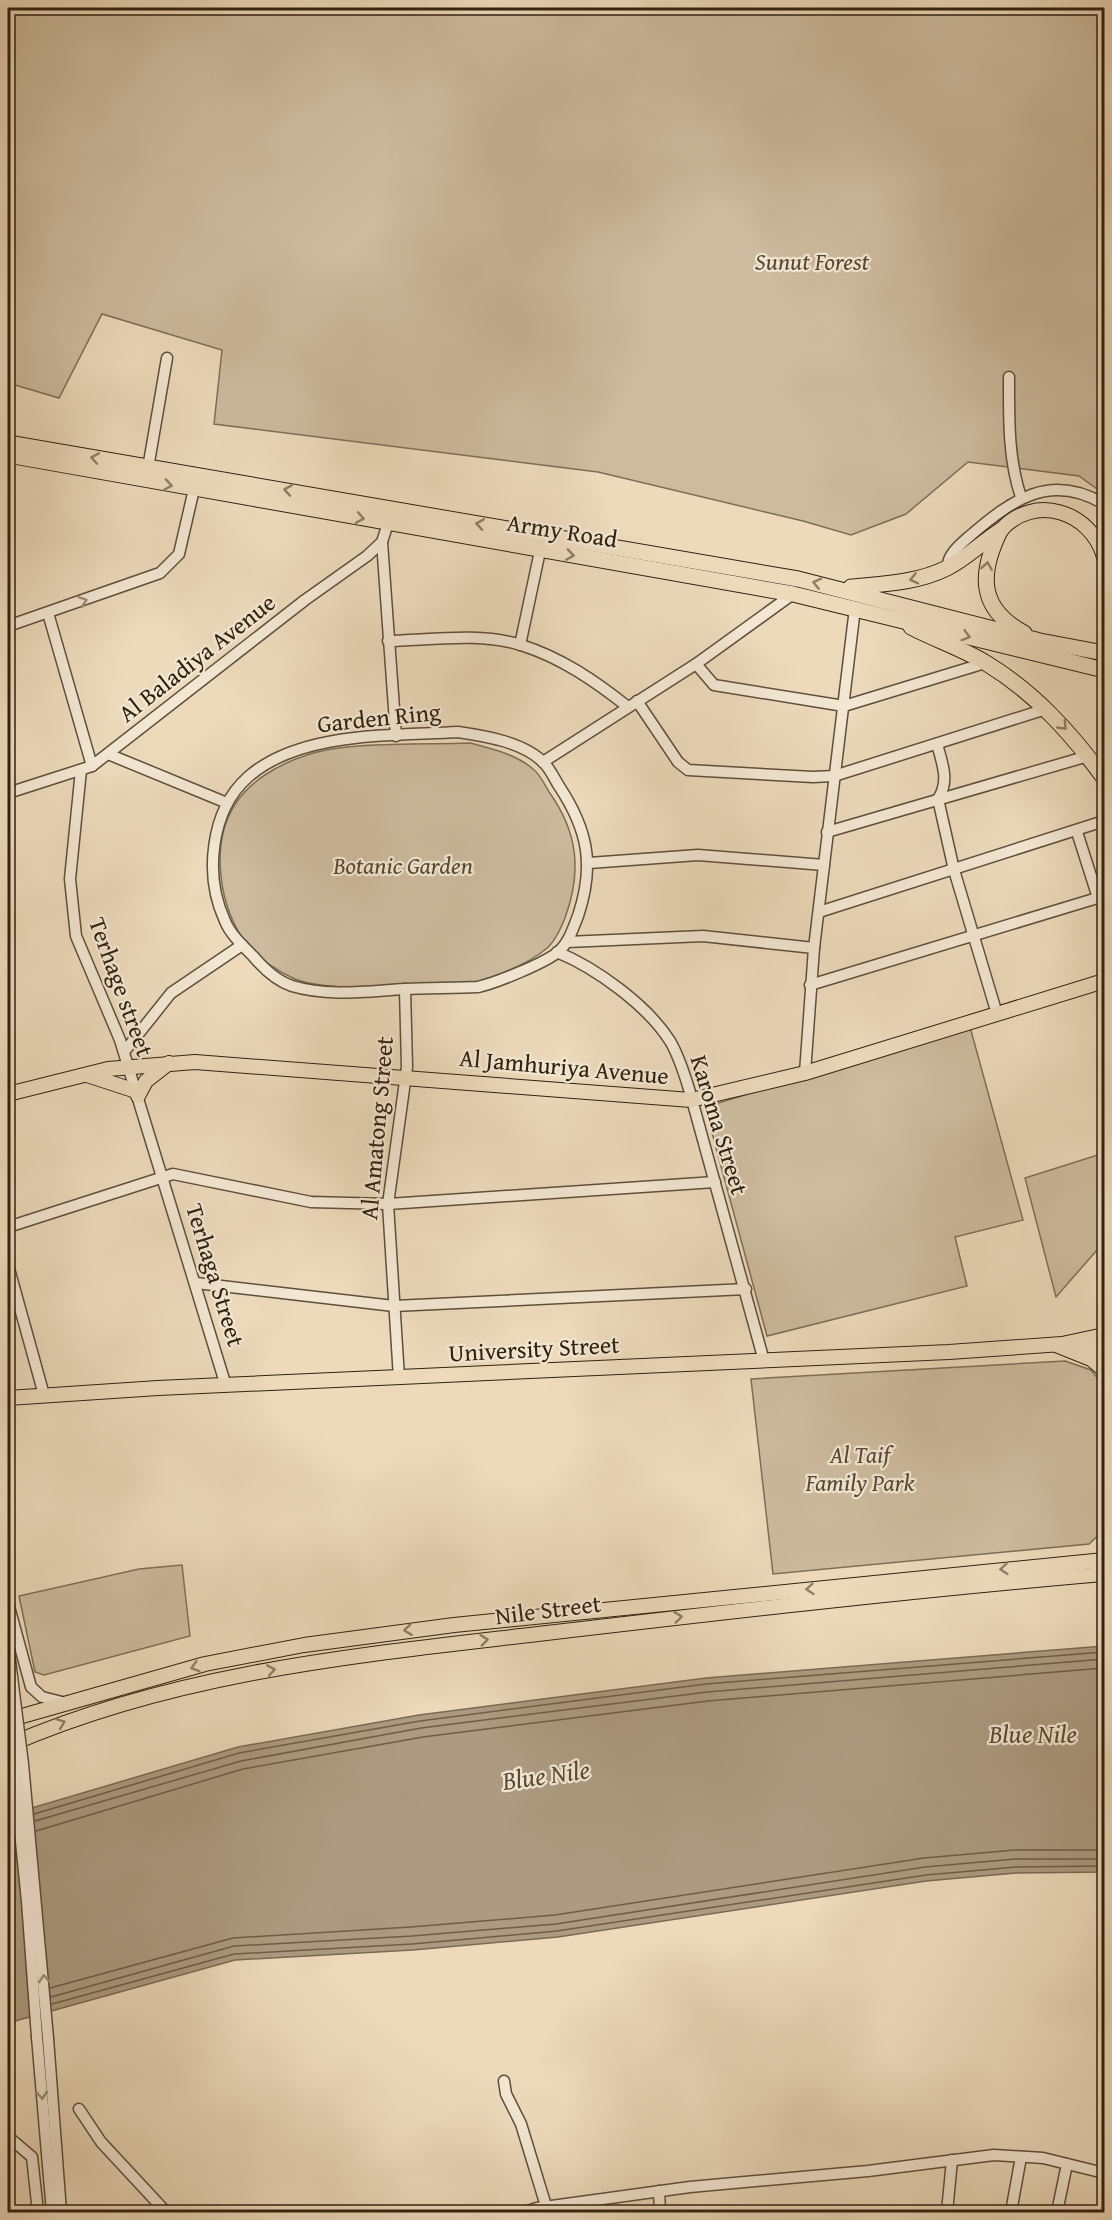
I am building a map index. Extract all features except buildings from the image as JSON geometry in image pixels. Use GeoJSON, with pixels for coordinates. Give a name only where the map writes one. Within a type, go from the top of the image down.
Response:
{"type":"FeatureCollection","features":[{"type":"Feature","properties":{"kind":"highway","name":"Army Road"},"geometry":{"type":"LineString","coordinates":[[8,443],[704,562],[840,588],[1040,641],[1100,652]]}},
{"type":"Feature","properties":{"kind":"highway","name":"Army Road"},"geometry":{"type":"LineString","coordinates":[[8,455],[793,594],[1099,669]]}},
{"type":"Feature","properties":{"kind":"highway"},"geometry":{"type":"LineString","coordinates":[[840,588],[918,579],[948,568],[1001,530]]}},
{"type":"Feature","properties":{"kind":"highway"},"geometry":{"type":"LineString","coordinates":[[1001,530],[987,561],[987,588],[1000,614],[1016,628],[1040,641]]}},
{"type":"Feature","properties":{"kind":"highway"},"geometry":{"type":"LineString","coordinates":[[888,616],[986,663],[1046,709],[1088,756],[1104,778]]}},
{"type":"Feature","properties":{"kind":"main road"},"geometry":{"type":"LineString","coordinates":[[1001,530],[1023,514],[1043,511],[1066,514],[1083,522],[1090,529],[1104,557]]}},
{"type":"Feature","properties":{"kind":"main road","name":"Al Jamhuriya Avenue"},"geometry":{"type":"LineString","coordinates":[[8,1094],[86,1074],[171,1062],[405,1077],[691,1100],[805,1073],[1104,981]]}},
{"type":"Feature","properties":{"kind":"main road"},"geometry":{"type":"LineString","coordinates":[[86,1074],[137,1094],[146,1081],[171,1062]]}},
{"type":"Feature","properties":{"kind":"main road","name":"University Street"},"geometry":{"type":"LineString","coordinates":[[1058,1344],[1104,1335]]}},
{"type":"Feature","properties":{"kind":"main road"},"geometry":{"type":"LineString","coordinates":[[1058,1344],[1091,1359],[1104,1370]]}},
{"type":"Feature","properties":{"kind":"main road","name":"University Street"},"geometry":{"type":"LineString","coordinates":[[8,1398],[764,1361],[1058,1344],[1090,1346],[1104,1352]]}},
{"type":"Feature","properties":{"kind":"main road","name":"Nile Street"},"geometry":{"type":"LineString","coordinates":[[1032,1573],[1102,1558]]}},
{"type":"Feature","properties":{"kind":"main road","name":"Nile Street"},"geometry":{"type":"LineString","coordinates":[[8,1746],[101,1709],[239,1676],[755,1593],[1032,1573],[1104,1574]]}},
{"type":"Feature","properties":{"kind":"main road","name":"Nile Street"},"geometry":{"type":"LineString","coordinates":[[8,1720],[235,1657],[454,1625],[596,1620]]}},
{"type":"Feature","properties":{"kind":"main road"},"geometry":{"type":"LineString","coordinates":[[454,1625],[457,1642]]}},
{"type":"Feature","properties":{"kind":"main road"},"geometry":{"type":"LineString","coordinates":[[235,1657],[239,1676]]}},
{"type":"Feature","properties":{"kind":"street"},"geometry":{"type":"LineString","coordinates":[[148,468],[167,358]]}},
{"type":"Feature","properties":{"kind":"street"},"geometry":{"type":"LineString","coordinates":[[1008,377],[1013,465],[1021,497]]}},
{"type":"Feature","properties":{"kind":"street"},"geometry":{"type":"LineString","coordinates":[[8,626],[145,580],[171,565],[183,539],[194,489]]}},
{"type":"Feature","properties":{"kind":"street"},"geometry":{"type":"LineString","coordinates":[[948,568],[952,554],[962,543],[984,523],[1021,497],[1042,491],[1068,490],[1104,504]]}},
{"type":"Feature","properties":{"kind":"street"},"geometry":{"type":"LineString","coordinates":[[388,523],[382,542],[396,736]]}},
{"type":"Feature","properties":{"kind":"street","name":"Al Baladiya Avenue"},"geometry":{"type":"LineString","coordinates":[[8,793],[86,768],[108,754],[382,542]]}},
{"type":"Feature","properties":{"kind":"street"},"geometry":{"type":"LineString","coordinates":[[520,645],[540,551]]}},
{"type":"Feature","properties":{"kind":"street"},"geometry":{"type":"LineString","coordinates":[[543,762],[696,664],[793,594]]}},
{"type":"Feature","properties":{"kind":"street"},"geometry":{"type":"LineString","coordinates":[[805,1073],[810,985],[855,608]]}},
{"type":"Feature","properties":{"kind":"street"},"geometry":{"type":"LineString","coordinates":[[48,613],[86,768]]}},
{"type":"Feature","properties":{"kind":"street"},"geometry":{"type":"LineString","coordinates":[[388,641],[459,639],[520,645],[566,664],[632,704],[678,762],[688,770],[813,777],[834,776],[1046,709]]}},
{"type":"Feature","properties":{"kind":"street"},"geometry":{"type":"LineString","coordinates":[[696,664],[714,685],[843,706],[986,663]]}},
{"type":"Feature","properties":{"kind":"street","name":"Garden Ring"},"geometry":{"type":"LineString","coordinates":[[458,732],[482,735],[512,745],[543,762],[571,804],[581,826],[589,863],[585,894],[567,942],[557,952],[492,984],[478,987],[330,992],[290,986],[265,970],[225,923],[217,899],[213,874],[214,846],[227,802],[248,777],[274,761],[304,748],[331,741],[396,736],[458,732]]}},
{"type":"Feature","properties":{"kind":"street"},"geometry":{"type":"LineString","coordinates":[[937,744],[945,777],[943,793],[938,799]]}},
{"type":"Feature","properties":{"kind":"street"},"geometry":{"type":"LineString","coordinates":[[108,754],[227,802]]}},
{"type":"Feature","properties":{"kind":"street"},"geometry":{"type":"LineString","coordinates":[[827,832],[1088,756]]}},
{"type":"Feature","properties":{"kind":"street","name":"Terhage street"},"geometry":{"type":"LineString","coordinates":[[86,768],[70,879],[76,936],[124,1052],[163,1177]]}},
{"type":"Feature","properties":{"kind":"street"},"geometry":{"type":"LineString","coordinates":[[938,799],[954,870],[997,1014]]}},
{"type":"Feature","properties":{"kind":"street"},"geometry":{"type":"LineString","coordinates":[[819,912],[1077,832],[1104,821]]}},
{"type":"Feature","properties":{"kind":"street"},"geometry":{"type":"LineString","coordinates":[[810,985],[1101,897],[1077,832]]}},
{"type":"Feature","properties":{"kind":"street"},"geometry":{"type":"LineString","coordinates":[[589,863],[698,855],[824,865]]}},
{"type":"Feature","properties":{"kind":"street"},"geometry":{"type":"LineString","coordinates":[[567,942],[704,936],[814,948]]}},
{"type":"Feature","properties":{"kind":"street"},"geometry":{"type":"LineString","coordinates":[[124,1052],[171,993],[242,945]]}},
{"type":"Feature","properties":{"kind":"street","name":"Karoma Street"},"geometry":{"type":"LineString","coordinates":[[557,952],[581,962],[605,977],[661,1030],[673,1046],[681,1065],[746,1289],[764,1361]]}},
{"type":"Feature","properties":{"kind":"street","name":"Al Amatong Street"},"geometry":{"type":"LineString","coordinates":[[399,1378],[388,1204],[408,1056],[405,989]]}},
{"type":"Feature","properties":{"kind":"street"},"geometry":{"type":"LineString","coordinates":[[8,1227],[178,1174],[311,1202],[388,1204],[715,1182]]}},
{"type":"Feature","properties":{"kind":"street","name":"Terhaga Street"},"geometry":{"type":"LineString","coordinates":[[163,1177],[225,1386]]}},
{"type":"Feature","properties":{"kind":"street"},"geometry":{"type":"LineString","coordinates":[[8,1265],[44,1395]]}},
{"type":"Feature","properties":{"kind":"street"},"geometry":{"type":"LineString","coordinates":[[196,1283],[394,1306],[746,1289]]}},
{"type":"Feature","properties":{"kind":"street"},"geometry":{"type":"LineString","coordinates":[[8,1603],[31,1687],[42,1697],[66,1703]]}},
{"type":"Feature","properties":{"kind":"street"},"geometry":{"type":"LineString","coordinates":[[8,1645],[14,1677],[37,1900],[61,2212]]}},
{"type":"Feature","properties":{"kind":"street"},"geometry":{"type":"LineString","coordinates":[[8,1712],[27,1901],[51,2212]]}},
{"type":"Feature","properties":{"kind":"street"},"geometry":{"type":"LineString","coordinates":[[504,2081],[506,2094],[521,2124],[541,2209]]}},
{"type":"Feature","properties":{"kind":"street"},"geometry":{"type":"LineString","coordinates":[[79,2109],[101,2142],[166,2212]]}},
{"type":"Feature","properties":{"kind":"street"},"geometry":{"type":"LineString","coordinates":[[8,2140],[12,2140],[32,2157],[38,2212]]}},
{"type":"Feature","properties":{"kind":"street"},"geometry":{"type":"LineString","coordinates":[[525,2212],[659,2191],[994,2155],[1043,2158],[1104,2173]]}},
{"type":"Feature","properties":{"kind":"street"},"geometry":{"type":"LineString","coordinates":[[1011,2212],[1021,2157]]}},
{"type":"Feature","properties":{"kind":"street"},"geometry":{"type":"LineString","coordinates":[[947,2212],[952,2160]]}},
{"type":"Feature","properties":{"kind":"street"},"geometry":{"type":"LineString","coordinates":[[1057,2212],[1067,2164]]}},
{"type":"Feature","properties":{"kind":"street"},"geometry":{"type":"LineString","coordinates":[[659,2191],[660,2212]]}},
{"type":"Feature","properties":{"kind":"green space","name":"Sunut Forest"},"geometry":{"type":"Polygon","coordinates":[[[8,8],[1104,8],[1104,494],[1079,476],[968,462],[906,514],[851,535],[803,521],[598,472],[214,424],[222,350],[102,314],[59,398],[8,383],[8,8]]]}},
{"type":"Feature","properties":{"kind":"green space","name":"Botanic Garden"},"geometry":{"type":"Polygon","coordinates":[[[470,743],[511,756],[533,769],[559,807],[566,822],[574,853],[574,885],[565,918],[549,946],[518,966],[498,975],[467,984],[379,988],[311,984],[282,973],[251,949],[237,930],[230,914],[224,896],[220,858],[222,839],[234,806],[256,781],[286,763],[324,751],[387,744],[470,743]]]}},
{"type":"Feature","properties":{"kind":"green space"},"geometry":{"type":"Polygon","coordinates":[[[970,1027],[1023,1220],[955,1237],[967,1286],[767,1336],[705,1107],[970,1027]]]}},
{"type":"Feature","properties":{"kind":"green space"},"geometry":{"type":"Polygon","coordinates":[[[1104,1153],[1104,1242],[1056,1297],[1025,1178],[1104,1153]]]}},
{"type":"Feature","properties":{"kind":"green space","name":"Al Taif Family Park"},"geometry":{"type":"Polygon","coordinates":[[[1065,1361],[1091,1370],[1104,1386],[1104,1530],[1089,1544],[773,1574],[751,1379],[1065,1361]]]}},
{"type":"Feature","properties":{"kind":"green space"},"geometry":{"type":"Polygon","coordinates":[[[182,1565],[190,1636],[44,1675],[35,1672],[19,1596],[139,1569],[182,1565]]]}},
{"type":"Feature","properties":{"kind":"water","name":"Blue Nile"},"geometry":{"type":"Polygon","coordinates":[[[1104,1646],[1104,1872],[1016,1873],[926,1881],[558,1937],[413,1950],[235,1960],[8,2023],[8,1815],[238,1747],[419,1715],[706,1678],[1104,1646]]]}}]}
